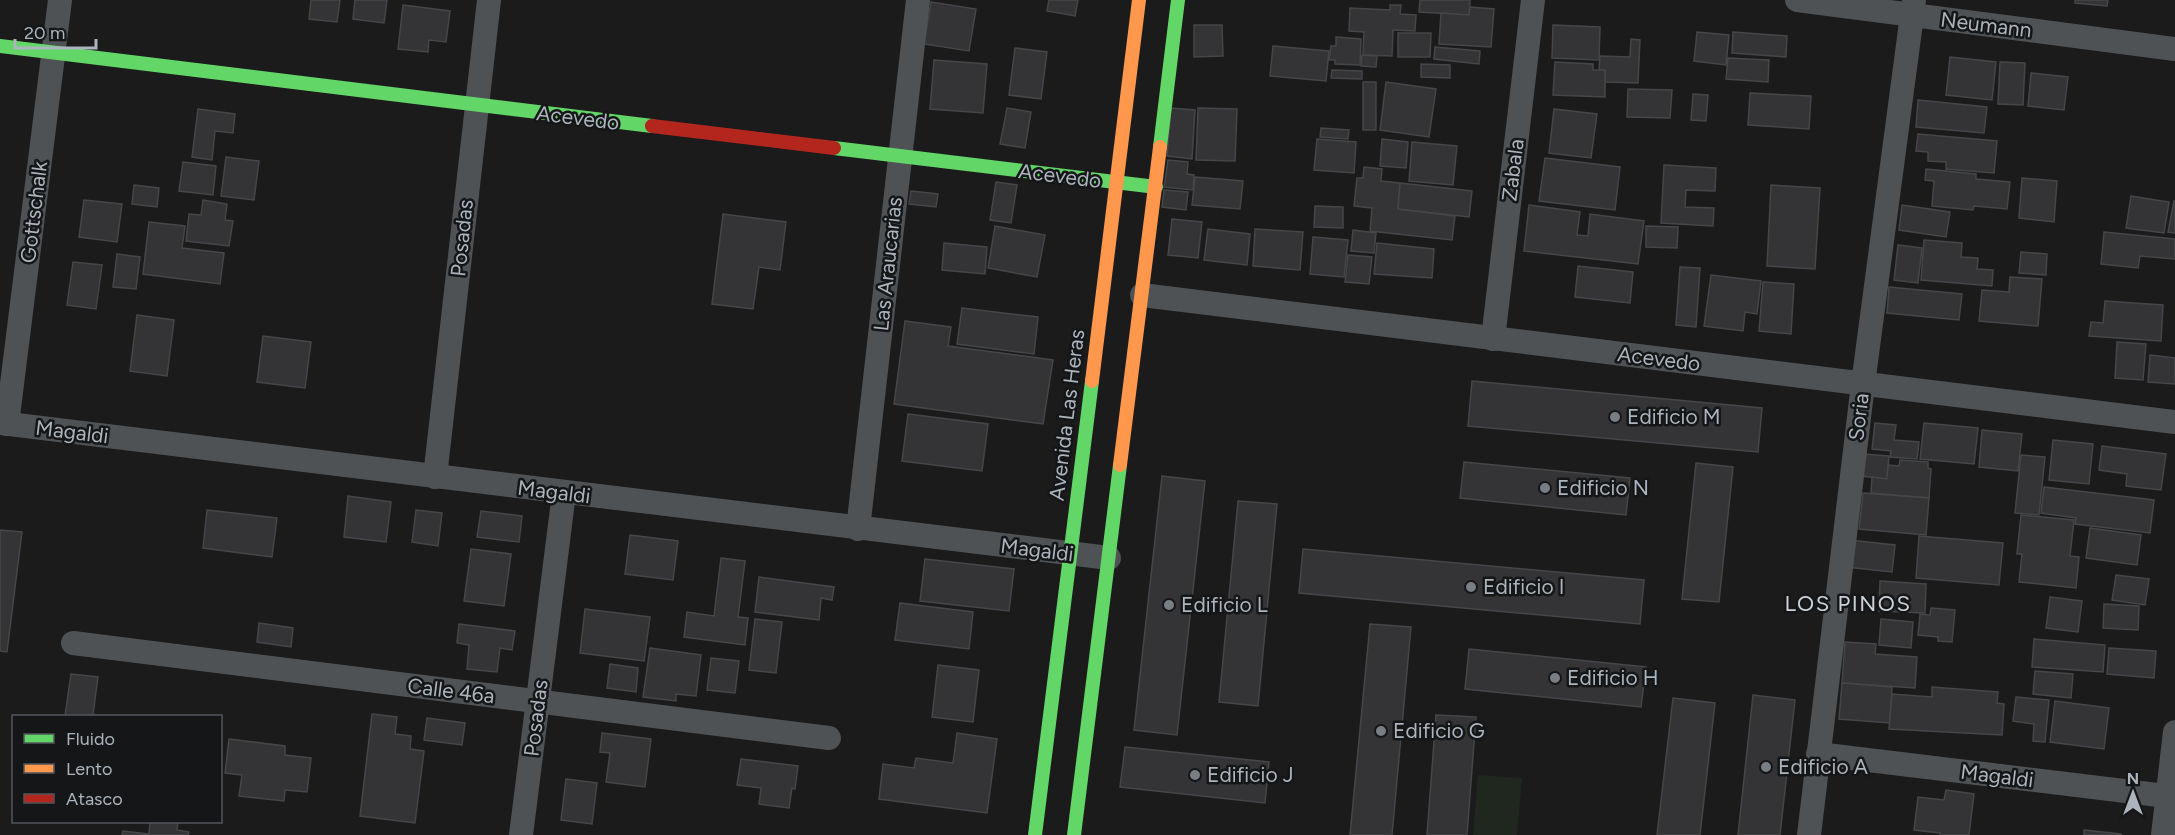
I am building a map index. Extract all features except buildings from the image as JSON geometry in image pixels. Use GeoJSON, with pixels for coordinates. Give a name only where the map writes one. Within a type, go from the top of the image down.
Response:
{"type":"FeatureCollection","features":[{"type":"Feature","properties":{"kind":"main road","name":"Avenida Las Heras"},"geometry":{"type":"LineString","coordinates":[[1035,835],[1139,0]]}},
{"type":"Feature","properties":{"kind":"main road"},"geometry":{"type":"LineString","coordinates":[[1074,835],[1178,0]]}},
{"type":"Feature","properties":{"kind":"main road","name":"Acevedo"},"geometry":{"type":"LineString","coordinates":[[0,46],[1156,187]]}},
{"type":"Feature","properties":{"kind":"street","name":"Gottschalk"},"geometry":{"type":"LineString","coordinates":[[4,424],[60,0]]}},
{"type":"Feature","properties":{"kind":"street","name":"Posadas"},"geometry":{"type":"LineString","coordinates":[[435,477],[489,0]]}},
{"type":"Feature","properties":{"kind":"street","name":"Las Araucarias"},"geometry":{"type":"LineString","coordinates":[[858,529],[918,0]]}},
{"type":"Feature","properties":{"kind":"street","name":"Zabala"},"geometry":{"type":"LineString","coordinates":[[1493,339],[1533,0]]}},
{"type":"Feature","properties":{"kind":"street","name":"Neumann"},"geometry":{"type":"LineString","coordinates":[[1797,0],[1913,8],[2175,50]]}},
{"type":"Feature","properties":{"kind":"street","name":"Soria"},"geometry":{"type":"LineString","coordinates":[[1809,835],[1863,384],[1913,8]]}},
{"type":"Feature","properties":{"kind":"street","name":"Acevedo"},"geometry":{"type":"LineString","coordinates":[[1142,295],[2175,422]]}},
{"type":"Feature","properties":{"kind":"street","name":"Magaldi"},"geometry":{"type":"LineString","coordinates":[[4,424],[1109,558]]}},
{"type":"Feature","properties":{"kind":"street","name":"Posadas"},"geometry":{"type":"LineString","coordinates":[[521,835],[564,493]]}},
{"type":"Feature","properties":{"kind":"street","name":"Calle 46a"},"geometry":{"type":"LineString","coordinates":[[73,643],[830,738]]}},
{"type":"Feature","properties":{"kind":"street"},"geometry":{"type":"LineString","coordinates":[[2163,835],[2171,797],[2175,732]]}},
{"type":"Feature","properties":{"kind":"street","name":"Magaldi"},"geometry":{"type":"LineString","coordinates":[[1818,754],[2171,797]]}},
{"type":"Feature","properties":{"kind":"shaded area"},"geometry":{"type":"Polygon","coordinates":[[[1478,775],[1522,778],[1517,835],[1473,835],[1478,775]]]}},
{"type":"Feature","properties":{"kind":"traffic: fast"},"geometry":{"type":"LineString","coordinates":[[1160,147],[1178,0]]}},
{"type":"Feature","properties":{"kind":"traffic: fast"},"geometry":{"type":"LineString","coordinates":[[0,46],[652,126]]}},
{"type":"Feature","properties":{"kind":"traffic: fast"},"geometry":{"type":"LineString","coordinates":[[834,148],[1156,187]]}},
{"type":"Feature","properties":{"kind":"traffic: fast"},"geometry":{"type":"LineString","coordinates":[[1035,835],[1092,381]]}},
{"type":"Feature","properties":{"kind":"traffic: fast"},"geometry":{"type":"LineString","coordinates":[[1074,835],[1120,465]]}},
{"type":"Feature","properties":{"kind":"traffic: slow"},"geometry":{"type":"LineString","coordinates":[[1092,381],[1139,0]]}},
{"type":"Feature","properties":{"kind":"traffic: slow"},"geometry":{"type":"LineString","coordinates":[[1120,465],[1160,147]]}},
{"type":"Feature","properties":{"kind":"traffic: jam"},"geometry":{"type":"LineString","coordinates":[[652,126],[834,148]]}},
{"type":"Feature","properties":{"kind":"place","name":"Edificio M"},"geometry":{"type":"Point","coordinates":[1615,417]}},
{"type":"Feature","properties":{"kind":"place","name":"Edificio N"},"geometry":{"type":"Point","coordinates":[1545,488]}},
{"type":"Feature","properties":{"kind":"place","name":"Edificio I"},"geometry":{"type":"Point","coordinates":[1471,587]}},
{"type":"Feature","properties":{"kind":"place","name":"Edificio L"},"geometry":{"type":"Point","coordinates":[1169,605]}},
{"type":"Feature","properties":{"kind":"place","name":"Edificio H"},"geometry":{"type":"Point","coordinates":[1555,678]}},
{"type":"Feature","properties":{"kind":"place","name":"Edificio G"},"geometry":{"type":"Point","coordinates":[1381,731]}},
{"type":"Feature","properties":{"kind":"place","name":"Edificio A"},"geometry":{"type":"Point","coordinates":[1766,767]}},
{"type":"Feature","properties":{"kind":"place","name":"Edificio J"},"geometry":{"type":"Point","coordinates":[1195,775]}},
{"type":"Feature","properties":{"kind":"district","name":"LOS PINOS"},"geometry":{"type":"Point","coordinates":[1848,603]}}]}
